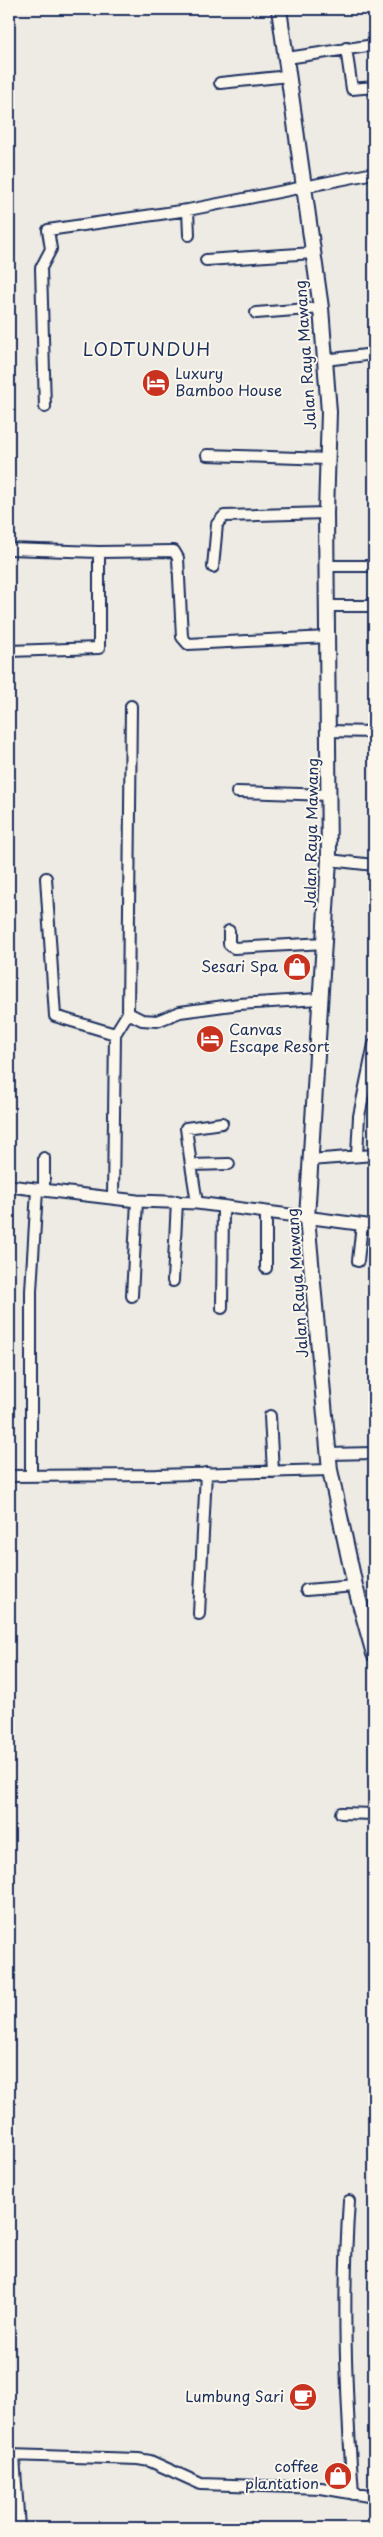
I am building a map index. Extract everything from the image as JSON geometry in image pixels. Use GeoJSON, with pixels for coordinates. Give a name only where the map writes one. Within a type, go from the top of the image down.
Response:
{"type":"FeatureCollection","features":[{"type":"Feature","properties":{"kind":"main road","name":"Jalan Raya Mawang"},"geometry":{"type":"LineString","coordinates":[[279,9],[306,187],[321,308],[329,412],[326,513],[330,795],[329,860],[307,1218],[330,1470],[355,1586],[374,1654]]}},
{"type":"Feature","properties":{"kind":"street"},"geometry":{"type":"LineString","coordinates":[[287,58],[374,45]]}},
{"type":"Feature","properties":{"kind":"street"},"geometry":{"type":"LineString","coordinates":[[346,48],[352,89],[374,87]]}},
{"type":"Feature","properties":{"kind":"street"},"geometry":{"type":"LineString","coordinates":[[220,83],[290,76]]}},
{"type":"Feature","properties":{"kind":"street"},"geometry":{"type":"LineString","coordinates":[[46,407],[41,268],[51,249],[47,231],[188,210],[374,173]]}},
{"type":"Feature","properties":{"kind":"street"},"geometry":{"type":"LineString","coordinates":[[188,210],[190,235]]}},
{"type":"Feature","properties":{"kind":"street"},"geometry":{"type":"LineString","coordinates":[[206,260],[314,253]]}},
{"type":"Feature","properties":{"kind":"street"},"geometry":{"type":"LineString","coordinates":[[256,313],[321,308]]}},
{"type":"Feature","properties":{"kind":"street"},"geometry":{"type":"LineString","coordinates":[[325,360],[374,354]]}},
{"type":"Feature","properties":{"kind":"street"},"geometry":{"type":"LineString","coordinates":[[207,455],[327,459]]}},
{"type":"Feature","properties":{"kind":"street"},"geometry":{"type":"LineString","coordinates":[[212,567],[217,524],[224,516],[326,513]]}},
{"type":"Feature","properties":{"kind":"street"},"geometry":{"type":"LineString","coordinates":[[9,549],[99,552],[174,551],[178,558],[182,637],[188,644],[328,637]]}},
{"type":"Feature","properties":{"kind":"street"},"geometry":{"type":"LineString","coordinates":[[9,650],[100,648],[99,552]]}},
{"type":"Feature","properties":{"kind":"street"},"geometry":{"type":"LineString","coordinates":[[327,566],[374,566]]}},
{"type":"Feature","properties":{"kind":"street"},"geometry":{"type":"LineString","coordinates":[[328,606],[374,606]]}},
{"type":"Feature","properties":{"kind":"street"},"geometry":{"type":"LineString","coordinates":[[114,1198],[115,1034],[128,1013],[131,706]]}},
{"type":"Feature","properties":{"kind":"street"},"geometry":{"type":"LineString","coordinates":[[329,732],[374,732]]}},
{"type":"Feature","properties":{"kind":"street"},"geometry":{"type":"LineString","coordinates":[[237,792],[330,795]]}},
{"type":"Feature","properties":{"kind":"street"},"geometry":{"type":"LineString","coordinates":[[329,860],[374,865]]}},
{"type":"Feature","properties":{"kind":"street"},"geometry":{"type":"LineString","coordinates":[[46,878],[55,1016],[115,1034]]}},
{"type":"Feature","properties":{"kind":"street"},"geometry":{"type":"LineString","coordinates":[[229,931],[230,944],[234,948],[325,943]]}},
{"type":"Feature","properties":{"kind":"street"},"geometry":{"type":"LineString","coordinates":[[128,1013],[142,1020],[157,1021],[180,1012],[239,1004],[319,999]]}},
{"type":"Feature","properties":{"kind":"street"},"geometry":{"type":"LineString","coordinates":[[357,1155],[359,1116],[374,1044]]}},
{"type":"Feature","properties":{"kind":"street"},"geometry":{"type":"LineString","coordinates":[[197,1203],[186,1128],[222,1123]]}},
{"type":"Feature","properties":{"kind":"street"},"geometry":{"type":"LineString","coordinates":[[310,1160],[374,1155]]}},
{"type":"Feature","properties":{"kind":"street"},"geometry":{"type":"LineString","coordinates":[[31,1475],[31,1291],[44,1158]]}},
{"type":"Feature","properties":{"kind":"street"},"geometry":{"type":"LineString","coordinates":[[191,1165],[229,1164]]}},
{"type":"Feature","properties":{"kind":"street"},"geometry":{"type":"LineString","coordinates":[[9,1186],[137,1201],[197,1203],[374,1226]]}},
{"type":"Feature","properties":{"kind":"street"},"geometry":{"type":"LineString","coordinates":[[132,1296],[137,1201]]}},
{"type":"Feature","properties":{"kind":"street"},"geometry":{"type":"LineString","coordinates":[[173,1281],[177,1202]]}},
{"type":"Feature","properties":{"kind":"street"},"geometry":{"type":"LineString","coordinates":[[222,1308],[223,1207]]}},
{"type":"Feature","properties":{"kind":"street"},"geometry":{"type":"LineString","coordinates":[[266,1213],[266,1268]]}},
{"type":"Feature","properties":{"kind":"street"},"geometry":{"type":"LineString","coordinates":[[358,1261],[362,1224]]}},
{"type":"Feature","properties":{"kind":"street"},"geometry":{"type":"LineString","coordinates":[[270,1416],[273,1472]]}},
{"type":"Feature","properties":{"kind":"street"},"geometry":{"type":"LineString","coordinates":[[328,1454],[374,1453]]}},
{"type":"Feature","properties":{"kind":"street"},"geometry":{"type":"LineString","coordinates":[[9,1476],[330,1470]]}},
{"type":"Feature","properties":{"kind":"street"},"geometry":{"type":"LineString","coordinates":[[199,1614],[206,1473]]}},
{"type":"Feature","properties":{"kind":"street"},"geometry":{"type":"LineString","coordinates":[[306,1590],[355,1586]]}},
{"type":"Feature","properties":{"kind":"street"},"geometry":{"type":"LineString","coordinates":[[341,1813],[374,1814]]}},
{"type":"Feature","properties":{"kind":"street"},"geometry":{"type":"LineString","coordinates":[[349,2201],[344,2272],[345,2376],[353,2494]]}},
{"type":"Feature","properties":{"kind":"street"},"geometry":{"type":"LineString","coordinates":[[19,2528],[12,2456],[138,2459],[150,2462],[201,2484],[266,2487],[299,2486],[374,2497]]}},
{"type":"Feature","properties":{"kind":"place","name":"Luxury Bamboo House"},"geometry":{"type":"Point","coordinates":[156,383]}},
{"type":"Feature","properties":{"kind":"place","name":"Sesari Spa"},"geometry":{"type":"Point","coordinates":[297,967]}},
{"type":"Feature","properties":{"kind":"place","name":"Canvas Escape Resort"},"geometry":{"type":"Point","coordinates":[210,1039]}},
{"type":"Feature","properties":{"kind":"place","name":"Lumbung Sari"},"geometry":{"type":"Point","coordinates":[303,2397]}},
{"type":"Feature","properties":{"kind":"place","name":"coffee plantation"},"geometry":{"type":"Point","coordinates":[338,2476]}},
{"type":"Feature","properties":{"kind":"district","name":"LODTUNDUH"},"geometry":{"type":"Point","coordinates":[147,350]}}]}
